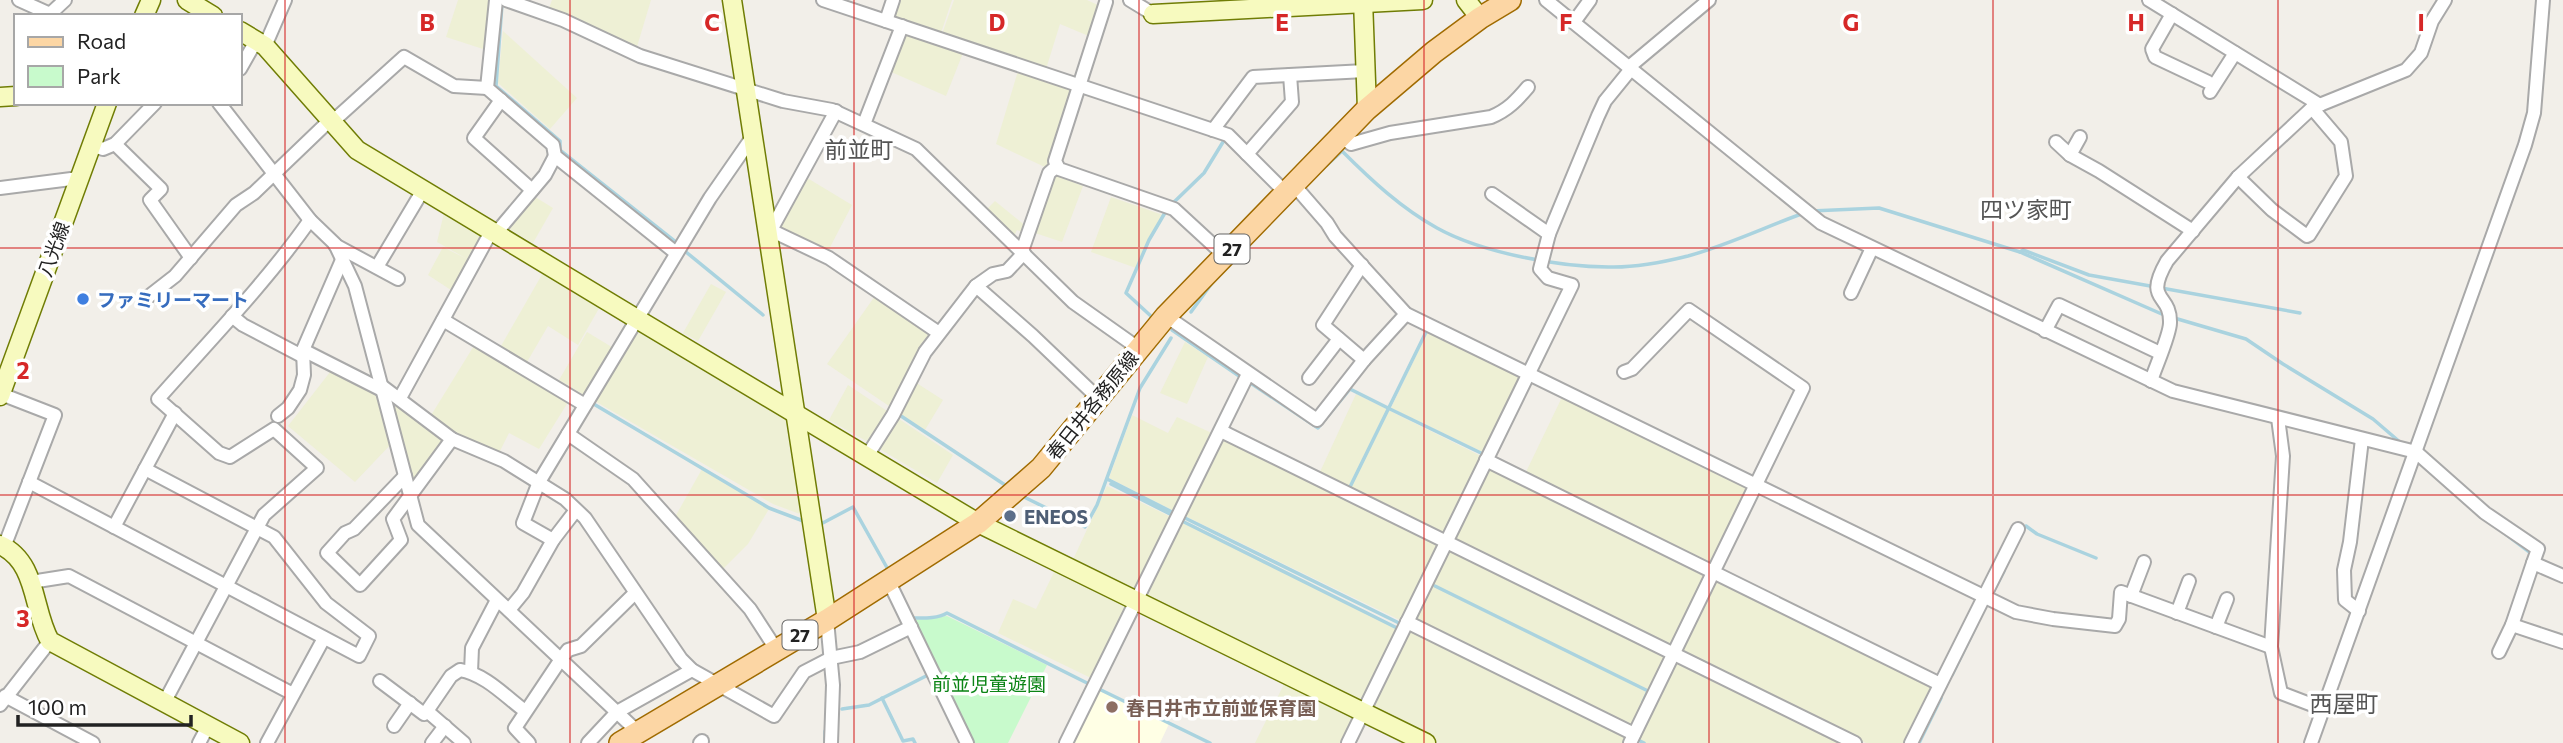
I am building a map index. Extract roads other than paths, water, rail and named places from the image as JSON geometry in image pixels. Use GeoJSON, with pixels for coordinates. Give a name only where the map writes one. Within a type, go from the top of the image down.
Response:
{"type":"FeatureCollection","features":[{"type":"Feature","properties":{"kind":"main road","name":"春日井各務原線"},"geometry":{"type":"LineString","coordinates":[[620,743],[889,582],[978,523],[1041,468],[1166,316],[1367,110],[1434,52],[1510,0]]}},
{"type":"Feature","properties":{"kind":"street"},"geometry":{"type":"LineString","coordinates":[[19,0],[50,14],[65,0]]}},
{"type":"Feature","properties":{"kind":"street"},"geometry":{"type":"LineString","coordinates":[[187,0],[210,14]]}},
{"type":"Feature","properties":{"kind":"street"},"geometry":{"type":"LineString","coordinates":[[242,67],[261,44],[285,0]]}},
{"type":"Feature","properties":{"kind":"street"},"geometry":{"type":"LineString","coordinates":[[487,88],[496,0]]}},
{"type":"Feature","properties":{"kind":"street"},"geometry":{"type":"LineString","coordinates":[[506,0],[563,20],[640,56],[783,101],[835,111],[916,149],[1073,302],[1138,348]]}},
{"type":"Feature","properties":{"kind":"street"},"geometry":{"type":"LineString","coordinates":[[732,0],[827,620],[834,685],[831,743]]}},
{"type":"Feature","properties":{"kind":"street"},"geometry":{"type":"LineString","coordinates":[[823,0],[1228,135],[1290,189],[1406,314],[2016,612],[2115,626],[2119,619],[2121,592],[2271,647]]}},
{"type":"Feature","properties":{"kind":"street"},"geometry":{"type":"LineString","coordinates":[[886,21],[893,0]]}},
{"type":"Feature","properties":{"kind":"street"},"geometry":{"type":"LineString","coordinates":[[1130,0],[1153,14],[1423,0]]}},
{"type":"Feature","properties":{"kind":"street"},"geometry":{"type":"LineString","coordinates":[[1466,0],[1480,18]]}},
{"type":"Feature","properties":{"kind":"street"},"geometry":{"type":"LineString","coordinates":[[1546,0],[1821,223],[2173,391],[2362,439],[2414,456],[2485,513],[2538,549],[2512,625],[2499,652]]}},
{"type":"Feature","properties":{"kind":"street"},"geometry":{"type":"LineString","coordinates":[[1574,22],[1590,0]]}},
{"type":"Feature","properties":{"kind":"street"},"geometry":{"type":"LineString","coordinates":[[1348,743],[1572,285],[1548,278],[1540,269],[1549,234],[1605,101],[1630,68],[1709,0]]}},
{"type":"Feature","properties":{"kind":"street"},"geometry":{"type":"LineString","coordinates":[[2149,0],[2316,107],[2341,142],[2346,177],[2307,236],[2272,210],[2238,177]]}},
{"type":"Feature","properties":{"kind":"street"},"geometry":{"type":"LineString","coordinates":[[2151,381],[2170,323],[2167,310],[2156,289],[2158,276],[2167,261],[2238,177],[2316,107],[2406,70],[2421,53],[2432,21],[2445,0]]}},
{"type":"Feature","properties":{"kind":"street"},"geometry":{"type":"LineString","coordinates":[[2311,743],[2535,113],[2543,0]]}},
{"type":"Feature","properties":{"kind":"street"},"geometry":{"type":"LineString","coordinates":[[1106,1],[1055,161],[1057,166],[1059,169],[1174,209],[1225,256]]}},
{"type":"Feature","properties":{"kind":"street"},"geometry":{"type":"LineString","coordinates":[[1363,2],[1367,110]]}},
{"type":"Feature","properties":{"kind":"street"},"geometry":{"type":"LineString","coordinates":[[2172,14],[2152,49],[2155,57],[2209,87],[2235,53]]}},
{"type":"Feature","properties":{"kind":"street"},"geometry":{"type":"LineString","coordinates":[[864,124],[902,26]]}},
{"type":"Feature","properties":{"kind":"street"},"geometry":{"type":"LineString","coordinates":[[242,32],[261,44],[357,150],[423,190],[978,523],[1426,743]]}},
{"type":"Feature","properties":{"kind":"street"},"geometry":{"type":"LineString","coordinates":[[148,297],[176,276],[236,205],[254,193],[404,57],[454,86],[487,88],[553,145],[555,156],[545,175],[494,231],[400,398]]}},
{"type":"Feature","properties":{"kind":"street"},"geometry":{"type":"LineString","coordinates":[[1213,130],[1253,77],[1365,71]]}},
{"type":"Feature","properties":{"kind":"street"},"geometry":{"type":"LineString","coordinates":[[1247,154],[1292,102],[1290,75]]}},
{"type":"Feature","properties":{"kind":"street"},"geometry":{"type":"LineString","coordinates":[[1342,137],[1350,144],[1390,133],[1491,117],[1514,103],[1528,87]]}},
{"type":"Feature","properties":{"kind":"street"},"geometry":{"type":"LineString","coordinates":[[500,100],[474,138],[532,190]]}},
{"type":"Feature","properties":{"kind":"street","name":"八光線"},"geometry":{"type":"LineString","coordinates":[[0,395],[106,105]]}},
{"type":"Feature","properties":{"kind":"street"},"geometry":{"type":"LineString","coordinates":[[91,145],[103,149],[115,144],[153,105]]}},
{"type":"Feature","properties":{"kind":"street"},"geometry":{"type":"LineString","coordinates":[[222,105],[310,220],[335,244],[398,279]]}},
{"type":"Feature","properties":{"kind":"street"},"geometry":{"type":"LineString","coordinates":[[769,230],[835,111]]}},
{"type":"Feature","properties":{"kind":"street"},"geometry":{"type":"LineString","coordinates":[[553,540],[523,523],[539,482],[710,198],[753,136]]}},
{"type":"Feature","properties":{"kind":"street"},"geometry":{"type":"LineString","coordinates":[[2070,155],[2080,136]]}},
{"type":"Feature","properties":{"kind":"street"},"geometry":{"type":"LineString","coordinates":[[2056,142],[2070,155],[2193,231]]}},
{"type":"Feature","properties":{"kind":"street"},"geometry":{"type":"LineString","coordinates":[[115,144],[161,189],[150,200],[191,258]]}},
{"type":"Feature","properties":{"kind":"street"},"geometry":{"type":"LineString","coordinates":[[555,156],[676,253]]}},
{"type":"Feature","properties":{"kind":"street"},"geometry":{"type":"LineString","coordinates":[[867,456],[893,415],[925,352],[939,333],[976,286],[993,274],[1007,271],[1023,252],[1049,173],[1057,166]]}},
{"type":"Feature","properties":{"kind":"street"},"geometry":{"type":"LineString","coordinates":[[0,188],[79,178]]}},
{"type":"Feature","properties":{"kind":"street"},"geometry":{"type":"LineString","coordinates":[[377,267],[423,190]]}},
{"type":"Feature","properties":{"kind":"street"},"geometry":{"type":"LineString","coordinates":[[1492,194],[1549,234]]}},
{"type":"Feature","properties":{"kind":"street"},"geometry":{"type":"LineString","coordinates":[[164,703],[264,515],[317,468],[274,429],[230,457],[219,453],[158,400],[232,316],[310,220]]}},
{"type":"Feature","properties":{"kind":"street"},"geometry":{"type":"LineString","coordinates":[[769,230],[830,258],[939,333]]}},
{"type":"Feature","properties":{"kind":"street"},"geometry":{"type":"LineString","coordinates":[[335,244],[355,286],[418,525],[639,733]]}},
{"type":"Feature","properties":{"kind":"street"},"geometry":{"type":"LineString","coordinates":[[1851,293],[1872,248]]}},
{"type":"Feature","properties":{"kind":"street"},"geometry":{"type":"LineString","coordinates":[[278,416],[288,408],[300,390],[304,374],[303,353],[342,260]]}},
{"type":"Feature","properties":{"kind":"street"},"geometry":{"type":"LineString","coordinates":[[1362,265],[1323,325],[1364,360]]}},
{"type":"Feature","properties":{"kind":"street"},"geometry":{"type":"LineString","coordinates":[[976,286],[1033,335],[1098,398]]}},
{"type":"Feature","properties":{"kind":"street"},"geometry":{"type":"LineString","coordinates":[[2045,331],[2059,305],[2160,353]]}},
{"type":"Feature","properties":{"kind":"street"},"geometry":{"type":"LineString","coordinates":[[1407,622],[1632,739],[1803,388],[1689,310],[1632,369],[1624,372]]}},
{"type":"Feature","properties":{"kind":"street"},"geometry":{"type":"LineString","coordinates":[[1166,316],[1317,420],[1364,360],[1406,314]]}},
{"type":"Feature","properties":{"kind":"street"},"geometry":{"type":"LineString","coordinates":[[232,316],[243,325],[400,398],[452,439],[504,461],[539,482],[585,518],[681,659],[692,670],[774,716],[804,672],[831,657],[860,652],[911,627]]}},
{"type":"Feature","properties":{"kind":"street"},"geometry":{"type":"LineString","coordinates":[[443,320],[585,405]]}},
{"type":"Feature","properties":{"kind":"street"},"geometry":{"type":"LineString","coordinates":[[1309,378],[1339,339]]}},
{"type":"Feature","properties":{"kind":"street"},"geometry":{"type":"LineString","coordinates":[[1066,743],[1248,374]]}},
{"type":"Feature","properties":{"kind":"street"},"geometry":{"type":"LineString","coordinates":[[0,395],[55,415],[2,546],[23,563],[44,631],[50,641],[240,743]]}},
{"type":"Feature","properties":{"kind":"street"},"geometry":{"type":"LineString","coordinates":[[114,527],[175,413]]}},
{"type":"Feature","properties":{"kind":"street"},"geometry":{"type":"LineString","coordinates":[[2278,418],[2283,456],[2271,647],[2281,693],[2323,709]]}},
{"type":"Feature","properties":{"kind":"street"},"geometry":{"type":"LineString","coordinates":[[1221,431],[1855,743]]}},
{"type":"Feature","properties":{"kind":"street"},"geometry":{"type":"LineString","coordinates":[[568,434],[632,479],[750,609],[776,649]]}},
{"type":"Feature","properties":{"kind":"street"},"geometry":{"type":"LineString","coordinates":[[405,476],[327,553],[360,585],[401,540],[393,519],[452,439]]}},
{"type":"Feature","properties":{"kind":"street"},"geometry":{"type":"LineString","coordinates":[[2359,611],[2345,600],[2344,570],[2362,439]]}},
{"type":"Feature","properties":{"kind":"street"},"geometry":{"type":"LineString","coordinates":[[1486,460],[1940,684]]}},
{"type":"Feature","properties":{"kind":"street"},"geometry":{"type":"LineString","coordinates":[[29,482],[359,656],[369,636],[326,603],[274,537],[145,469]]}},
{"type":"Feature","properties":{"kind":"street"},"geometry":{"type":"LineString","coordinates":[[509,610],[523,593],[553,540],[576,510]]}},
{"type":"Feature","properties":{"kind":"street"},"geometry":{"type":"LineString","coordinates":[[1911,743],[2018,528]]}},
{"type":"Feature","properties":{"kind":"street"},"geometry":{"type":"LineString","coordinates":[[2131,596],[2144,562]]}},
{"type":"Feature","properties":{"kind":"street"},"geometry":{"type":"LineString","coordinates":[[2533,563],[2563,576]]}},
{"type":"Feature","properties":{"kind":"street"},"geometry":{"type":"LineString","coordinates":[[31,582],[69,576],[293,694]]}},
{"type":"Feature","properties":{"kind":"street"},"geometry":{"type":"LineString","coordinates":[[2176,613],[2189,581]]}},
{"type":"Feature","properties":{"kind":"street"},"geometry":{"type":"LineString","coordinates":[[889,582],[967,743]]}},
{"type":"Feature","properties":{"kind":"street"},"geometry":{"type":"LineString","coordinates":[[529,743],[515,728],[561,659],[568,650],[581,646],[635,593]]}},
{"type":"Feature","properties":{"kind":"street"},"geometry":{"type":"LineString","coordinates":[[2216,627],[2227,599]]}},
{"type":"Feature","properties":{"kind":"street"},"geometry":{"type":"LineString","coordinates":[[471,672],[472,648],[497,600]]}},
{"type":"Feature","properties":{"kind":"street"},"geometry":{"type":"LineString","coordinates":[[2512,625],[2563,642]]}},
{"type":"Feature","properties":{"kind":"street"},"geometry":{"type":"LineString","coordinates":[[267,743],[324,638]]}},
{"type":"Feature","properties":{"kind":"street"},"geometry":{"type":"LineString","coordinates":[[50,641],[3,700],[93,743]]}},
{"type":"Feature","properties":{"kind":"street"},"geometry":{"type":"LineString","coordinates":[[380,681],[424,714],[451,676],[460,670],[471,672],[525,712]]}},
{"type":"Feature","properties":{"kind":"street"},"geometry":{"type":"LineString","coordinates":[[588,743],[617,712],[692,670]]}},
{"type":"Feature","properties":{"kind":"street"},"geometry":{"type":"LineString","coordinates":[[394,726],[410,703]]}},
{"type":"Feature","properties":{"kind":"street"},"geometry":{"type":"LineString","coordinates":[[427,711],[464,743]]}},
{"type":"Feature","properties":{"kind":"street"},"geometry":{"type":"LineString","coordinates":[[199,743],[208,726]]}},
{"type":"Feature","properties":{"kind":"street"},"geometry":{"type":"LineString","coordinates":[[432,743],[445,726]]}},
{"type":"Feature","properties":{"kind":"waterway"},"geometry":{"type":"LineString","coordinates":[[502,4],[496,86],[560,141],[560,150],[676,242]]}},
{"type":"Feature","properties":{"kind":"waterway"},"geometry":{"type":"LineString","coordinates":[[1171,205],[1204,173],[1223,142]]}},
{"type":"Feature","properties":{"kind":"waterway"},"geometry":{"type":"LineString","coordinates":[[1327,165],[1342,151],[1411,212],[1455,237],[1499,252],[1571,265],[1623,267],[1688,256],[1804,213]]}},
{"type":"Feature","properties":{"kind":"waterway"},"geometry":{"type":"LineString","coordinates":[[1811,211],[1879,208],[2020,252],[2164,315],[2246,339],[2373,419],[2401,443]]}},
{"type":"Feature","properties":{"kind":"waterway"},"geometry":{"type":"LineString","coordinates":[[1153,318],[1126,293],[1149,240],[1166,211]]}},
{"type":"Feature","properties":{"kind":"waterway"},"geometry":{"type":"LineString","coordinates":[[2020,252],[2023,250],[2089,275],[2300,313]]}},
{"type":"Feature","properties":{"kind":"waterway"},"geometry":{"type":"LineString","coordinates":[[686,252],[763,315]]}},
{"type":"Feature","properties":{"kind":"waterway"},"geometry":{"type":"LineString","coordinates":[[1191,312],[1212,283]]}},
{"type":"Feature","properties":{"kind":"waterway"},"geometry":{"type":"LineString","coordinates":[[1349,489],[1428,328]]}},
{"type":"Feature","properties":{"kind":"waterway"},"geometry":{"type":"LineString","coordinates":[[1172,330],[1242,378]]}},
{"type":"Feature","properties":{"kind":"waterway"},"geometry":{"type":"LineString","coordinates":[[1024,497],[1085,527],[1097,505],[1140,388],[1171,338]]}},
{"type":"Feature","properties":{"kind":"waterway"},"geometry":{"type":"LineString","coordinates":[[1249,382],[1318,428],[1350,389],[1388,408]]}},
{"type":"Feature","properties":{"kind":"waterway"},"geometry":{"type":"LineString","coordinates":[[592,403],[769,508],[806,522]]}},
{"type":"Feature","properties":{"kind":"waterway"},"geometry":{"type":"LineString","coordinates":[[1390,409],[1483,454]]}},
{"type":"Feature","properties":{"kind":"waterway"},"geometry":{"type":"LineString","coordinates":[[901,416],[1005,485]]}},
{"type":"Feature","properties":{"kind":"waterway"},"geometry":{"type":"LineString","coordinates":[[1107,479],[1172,512]]}},
{"type":"Feature","properties":{"kind":"waterway"},"geometry":{"type":"LineString","coordinates":[[1111,484],[1172,515]]}},
{"type":"Feature","properties":{"kind":"waterway"},"geometry":{"type":"LineString","coordinates":[[819,525],[853,507],[890,573]]}},
{"type":"Feature","properties":{"kind":"waterway"},"geometry":{"type":"LineString","coordinates":[[1185,518],[1399,623]]}},
{"type":"Feature","properties":{"kind":"waterway"},"geometry":{"type":"LineString","coordinates":[[1183,519],[1182,521],[1397,628]]}},
{"type":"Feature","properties":{"kind":"waterway"},"geometry":{"type":"LineString","coordinates":[[2023,528],[2026,526],[2037,534],[2096,558]]}},
{"type":"Feature","properties":{"kind":"waterway"},"geometry":{"type":"LineString","coordinates":[[2499,529],[2532,554]]}},
{"type":"Feature","properties":{"kind":"waterway"},"geometry":{"type":"LineString","coordinates":[[1990,598],[2004,571]]}},
{"type":"Feature","properties":{"kind":"waterway"},"geometry":{"type":"LineString","coordinates":[[1435,586],[1648,691],[1643,702]]}},
{"type":"Feature","properties":{"kind":"waterway"},"geometry":{"type":"LineString","coordinates":[[911,615],[912,618],[930,618],[947,613],[1089,684]]}},
{"type":"Feature","properties":{"kind":"waterway"},"geometry":{"type":"LineString","coordinates":[[1952,675],[1977,624]]}},
{"type":"Feature","properties":{"kind":"waterway"},"geometry":{"type":"LineString","coordinates":[[842,709],[869,705],[928,673]]}},
{"type":"Feature","properties":{"kind":"waterway"},"geometry":{"type":"LineString","coordinates":[[1099,689],[1210,743]]}},
{"type":"Feature","properties":{"kind":"waterway"},"geometry":{"type":"LineString","coordinates":[[882,698],[903,741],[913,739],[915,743]]}},
{"type":"Feature","properties":{"kind":"waterway"},"geometry":{"type":"LineString","coordinates":[[1919,743],[1941,698]]}},
{"type":"Feature","properties":{"kind":"waterway"},"geometry":{"type":"LineString","coordinates":[[825,731],[825,743]]}},
{"type":"Feature","properties":{"kind":"waterway"},"geometry":{"type":"LineString","coordinates":[[1640,741],[1644,743]]}},
{"type":"Feature","properties":{"kind":"place","name":"ファミリーマート"},"geometry":{"type":"Point","coordinates":[83,299]}},
{"type":"Feature","properties":{"kind":"place","name":"ENEOS"},"geometry":{"type":"Point","coordinates":[1010,516]}},
{"type":"Feature","properties":{"kind":"place","name":"春日井市立前並保育園"},"geometry":{"type":"Point","coordinates":[1112,707]}},
{"type":"Feature","properties":{"kind":"district","name":"前並町"},"geometry":{"type":"Point","coordinates":[859,149]}},
{"type":"Feature","properties":{"kind":"district","name":"四ツ家町"},"geometry":{"type":"Point","coordinates":[2026,209]}},
{"type":"Feature","properties":{"kind":"district","name":"西屋町"},"geometry":{"type":"Point","coordinates":[2344,703]}},
{"type":"Feature","properties":{"kind":"park label","name":"前並児童遊園"},"geometry":{"type":"Point","coordinates":[989,683]}}]}
